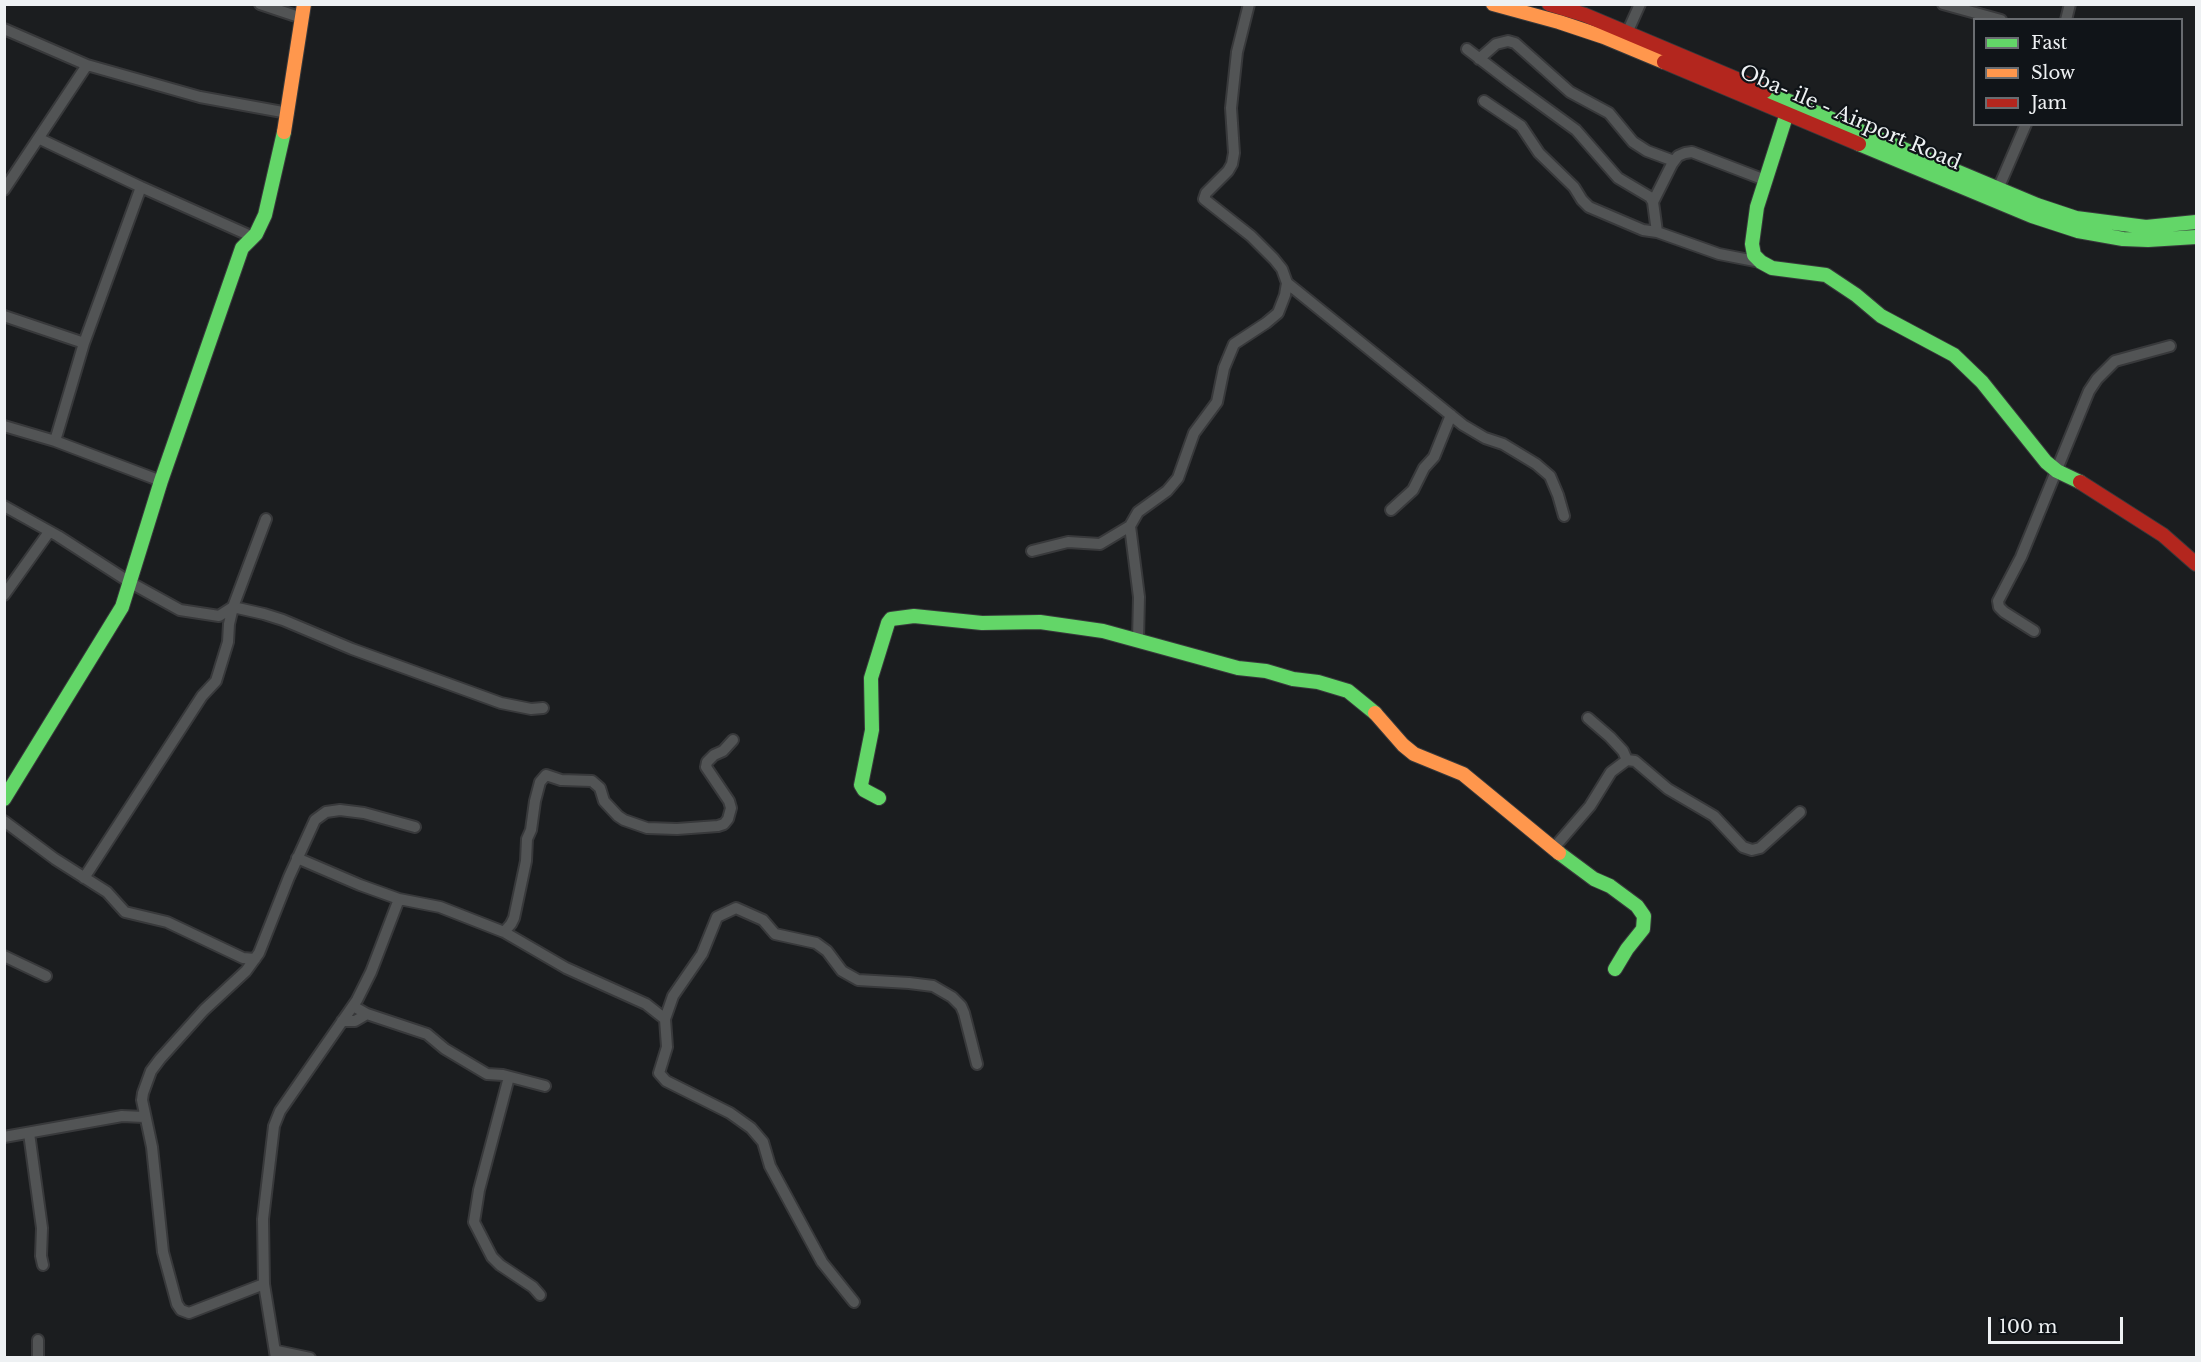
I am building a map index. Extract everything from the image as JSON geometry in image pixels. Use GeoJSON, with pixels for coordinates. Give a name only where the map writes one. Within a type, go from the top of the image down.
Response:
{"type":"FeatureCollection","features":[{"type":"Feature","properties":{"kind":"street"},"geometry":{"type":"LineString","coordinates":[[4,799],[122,607],[161,481],[242,248],[253,237],[265,215],[288,113],[303,11],[260,4]]}},
{"type":"Feature","properties":{"kind":"street"},"geometry":{"type":"LineString","coordinates":[[1032,551],[1068,542],[1100,544],[1130,526],[1138,512],[1167,492],[1178,478],[1194,434],[1217,402],[1224,368],[1234,344],[1278,313],[1283,305],[1287,283],[1282,269],[1251,236],[1204,199],[1206,193],[1232,164],[1231,108],[1235,63],[1249,4]]}},
{"type":"Feature","properties":{"kind":"street","name":"Oba- ile - Airport Road"},"geometry":{"type":"LineString","coordinates":[[1493,4],[1604,37],[1787,113],[1940,171],[1998,189],[2076,218],[2146,227],[2196,222]]}},
{"type":"Feature","properties":{"kind":"street","name":"Oba- ile - Airport Road"},"geometry":{"type":"LineString","coordinates":[[1549,4],[1585,15],[1628,33],[1940,171],[2032,216],[2078,231],[2123,239],[2196,237]]}},
{"type":"Feature","properties":{"kind":"street"},"geometry":{"type":"LineString","coordinates":[[1628,33],[1640,4]]}},
{"type":"Feature","properties":{"kind":"street"},"geometry":{"type":"LineString","coordinates":[[1943,4],[1994,18]]}},
{"type":"Feature","properties":{"kind":"street"},"geometry":{"type":"LineString","coordinates":[[4,29],[87,65],[200,97],[288,113]]}},
{"type":"Feature","properties":{"kind":"street"},"geometry":{"type":"LineString","coordinates":[[1479,59],[1496,44],[1508,41],[1515,43],[1570,92],[1609,113],[1633,142],[1647,151],[1674,161]]}},
{"type":"Feature","properties":{"kind":"street"},"geometry":{"type":"LineString","coordinates":[[1467,49],[1576,130],[1618,178],[1650,197],[1653,202],[1656,232]]}},
{"type":"Feature","properties":{"kind":"street"},"geometry":{"type":"LineString","coordinates":[[4,190],[87,65]]}},
{"type":"Feature","properties":{"kind":"street"},"geometry":{"type":"LineString","coordinates":[[1484,101],[1521,126],[1539,153],[1574,187],[1589,207],[1643,230],[1656,232],[1719,254],[1761,262]]}},
{"type":"Feature","properties":{"kind":"street"},"geometry":{"type":"LineString","coordinates":[[1787,113],[1757,207],[1752,244],[1754,255],[1772,268],[1826,275],[1856,295],[1881,316],[1954,355],[1982,382],[2038,453],[2057,471],[2088,486],[2135,517],[2163,536],[2196,564]]}},
{"type":"Feature","properties":{"kind":"street"},"geometry":{"type":"LineString","coordinates":[[1998,189],[2025,126]]}},
{"type":"Feature","properties":{"kind":"street"},"geometry":{"type":"LineString","coordinates":[[40,139],[253,237]]}},
{"type":"Feature","properties":{"kind":"street"},"geometry":{"type":"LineString","coordinates":[[1653,202],[1674,161],[1678,156],[1692,152],[1765,180]]}},
{"type":"Feature","properties":{"kind":"street"},"geometry":{"type":"LineString","coordinates":[[55,441],[84,343],[141,187]]}},
{"type":"Feature","properties":{"kind":"street"},"geometry":{"type":"LineString","coordinates":[[1287,283],[1451,415],[1485,438],[1503,444],[1536,464],[1550,476],[1564,516]]}},
{"type":"Feature","properties":{"kind":"street"},"geometry":{"type":"LineString","coordinates":[[4,316],[84,343]]}},
{"type":"Feature","properties":{"kind":"street"},"geometry":{"type":"LineString","coordinates":[[2034,631],[2004,612],[1999,607],[1998,601],[2021,558],[2085,399],[2097,379],[2115,361],[2170,346]]}},
{"type":"Feature","properties":{"kind":"street"},"geometry":{"type":"LineString","coordinates":[[1391,510],[1409,496],[1424,468],[1434,457],[1451,415]]}},
{"type":"Feature","properties":{"kind":"street"},"geometry":{"type":"LineString","coordinates":[[4,426],[55,441],[161,481]]}},
{"type":"Feature","properties":{"kind":"street"},"geometry":{"type":"LineString","coordinates":[[4,506],[165,603],[196,614],[219,616],[233,607],[283,620],[341,645],[501,703],[531,709],[543,708]]}},
{"type":"Feature","properties":{"kind":"street"},"geometry":{"type":"LineString","coordinates":[[84,878],[202,696],[216,681],[228,642],[233,607],[266,519]]}},
{"type":"Feature","properties":{"kind":"street"},"geometry":{"type":"LineString","coordinates":[[1130,526],[1139,597],[1138,640]]}},
{"type":"Feature","properties":{"kind":"street"},"geometry":{"type":"LineString","coordinates":[[4,595],[49,532]]}},
{"type":"Feature","properties":{"kind":"street"},"geometry":{"type":"LineString","coordinates":[[879,798],[864,790],[861,785],[872,730],[871,678],[888,622],[914,616],[982,623],[1040,622],[1103,631],[1238,668],[1266,671],[1348,691],[1380,718],[1403,746],[1423,759],[1463,774],[1552,849],[1637,906],[1644,916],[1642,929],[1627,948],[1615,969]]}},
{"type":"Feature","properties":{"kind":"street"},"geometry":{"type":"LineString","coordinates":[[1588,718],[1623,751],[1627,760]]}},
{"type":"Feature","properties":{"kind":"street"},"geometry":{"type":"LineString","coordinates":[[504,932],[514,918],[535,801],[540,782],[546,775],[561,780],[592,781],[600,788],[604,801],[618,816],[647,828],[677,830],[718,826],[724,824],[728,819],[731,808],[729,801],[706,767],[709,759],[723,752],[734,740]]}},
{"type":"Feature","properties":{"kind":"street"},"geometry":{"type":"LineString","coordinates":[[1552,849],[1590,806],[1611,772],[1627,760],[1635,761],[1668,789],[1714,816],[1743,847],[1752,850],[1760,848],[1800,812]]}},
{"type":"Feature","properties":{"kind":"street"},"geometry":{"type":"LineString","coordinates":[[264,1284],[189,1313],[181,1310],[177,1304],[163,1252],[152,1147],[142,1101],[152,1071],[160,1059],[204,1010],[246,971],[255,959],[315,820],[326,812],[340,810],[364,813],[415,827]]}},
{"type":"Feature","properties":{"kind":"street"},"geometry":{"type":"LineString","coordinates":[[4,820],[55,859],[107,892],[125,912],[167,922],[243,958],[255,959]]}},
{"type":"Feature","properties":{"kind":"street"},"geometry":{"type":"LineString","coordinates":[[297,858],[399,899],[440,907],[504,932],[566,968],[646,1004],[664,1018]]}},
{"type":"Feature","properties":{"kind":"street"},"geometry":{"type":"LineString","coordinates":[[310,1358],[276,1354],[264,1284],[265,1192],[274,1126],[280,1111],[353,1006],[371,972],[399,899]]}},
{"type":"Feature","properties":{"kind":"street"},"geometry":{"type":"LineString","coordinates":[[854,1302],[822,1262],[770,1166],[763,1142],[751,1128],[729,1113],[666,1081],[658,1073],[667,1047],[664,1018],[673,996],[702,954],[717,917],[736,908],[763,920],[775,934],[816,944],[827,951],[842,971],[858,980],[933,986],[952,997],[964,1013],[977,1064]]}},
{"type":"Feature","properties":{"kind":"street"},"geometry":{"type":"LineString","coordinates":[[4,956],[46,976]]}},
{"type":"Feature","properties":{"kind":"street"},"geometry":{"type":"LineString","coordinates":[[243,958],[246,971]]}},
{"type":"Feature","properties":{"kind":"street"},"geometry":{"type":"LineString","coordinates":[[353,1006],[367,1014],[427,1034],[487,1074],[545,1086]]}},
{"type":"Feature","properties":{"kind":"street"},"geometry":{"type":"LineString","coordinates":[[342,1021],[355,1021],[367,1014]]}},
{"type":"Feature","properties":{"kind":"street"},"geometry":{"type":"LineString","coordinates":[[509,1077],[479,1190],[474,1222],[492,1257],[533,1287],[540,1295]]}},
{"type":"Feature","properties":{"kind":"street"},"geometry":{"type":"LineString","coordinates":[[122,1116],[142,1101]]}},
{"type":"Feature","properties":{"kind":"street"},"geometry":{"type":"LineString","coordinates":[[4,1137],[122,1116],[144,1117]]}},
{"type":"Feature","properties":{"kind":"street"},"geometry":{"type":"LineString","coordinates":[[29,1133],[42,1228],[43,1265]]}},
{"type":"Feature","properties":{"kind":"street"},"geometry":{"type":"LineString","coordinates":[[38,1340],[38,1358]]}},
{"type":"Feature","properties":{"kind":"traffic: fast"},"geometry":{"type":"LineString","coordinates":[[1765,91],[2037,205],[2076,218],[2146,227],[2196,222]]}},
{"type":"Feature","properties":{"kind":"traffic: fast"},"geometry":{"type":"LineString","coordinates":[[1787,113],[1757,207],[1752,244],[1754,255],[1772,268],[1826,275],[1856,295],[1881,316],[1954,355],[1982,382],[2046,462],[2057,471],[2080,482]]}},
{"type":"Feature","properties":{"kind":"traffic: fast"},"geometry":{"type":"LineString","coordinates":[[4,799],[122,607],[161,481],[242,248],[256,234],[265,215],[284,132]]}},
{"type":"Feature","properties":{"kind":"traffic: fast"},"geometry":{"type":"LineString","coordinates":[[1859,144],[2032,216],[2078,231],[2123,239],[2196,237]]}},
{"type":"Feature","properties":{"kind":"traffic: fast"},"geometry":{"type":"LineString","coordinates":[[879,798],[864,790],[861,785],[872,730],[871,678],[891,619],[914,616],[982,623],[1040,622],[1103,631],[1238,668],[1266,671],[1348,691],[1375,713]]}},
{"type":"Feature","properties":{"kind":"traffic: fast"},"geometry":{"type":"LineString","coordinates":[[1559,853],[1594,879],[1610,886],[1637,906],[1644,916],[1643,929],[1615,969]]}},
{"type":"Feature","properties":{"kind":"traffic: slow"},"geometry":{"type":"LineString","coordinates":[[284,132],[304,4]]}},
{"type":"Feature","properties":{"kind":"traffic: slow"},"geometry":{"type":"LineString","coordinates":[[1493,4],[1604,37],[1664,62]]}},
{"type":"Feature","properties":{"kind":"traffic: slow"},"geometry":{"type":"LineString","coordinates":[[1375,713],[1414,754],[1463,774],[1559,853]]}},
{"type":"Feature","properties":{"kind":"traffic: jam"},"geometry":{"type":"LineString","coordinates":[[1549,4],[1585,15],[1765,91]]}},
{"type":"Feature","properties":{"kind":"traffic: jam"},"geometry":{"type":"LineString","coordinates":[[1664,62],[1859,144]]}},
{"type":"Feature","properties":{"kind":"traffic: jam"},"geometry":{"type":"LineString","coordinates":[[2080,482],[2163,535],[2196,564]]}}]}
